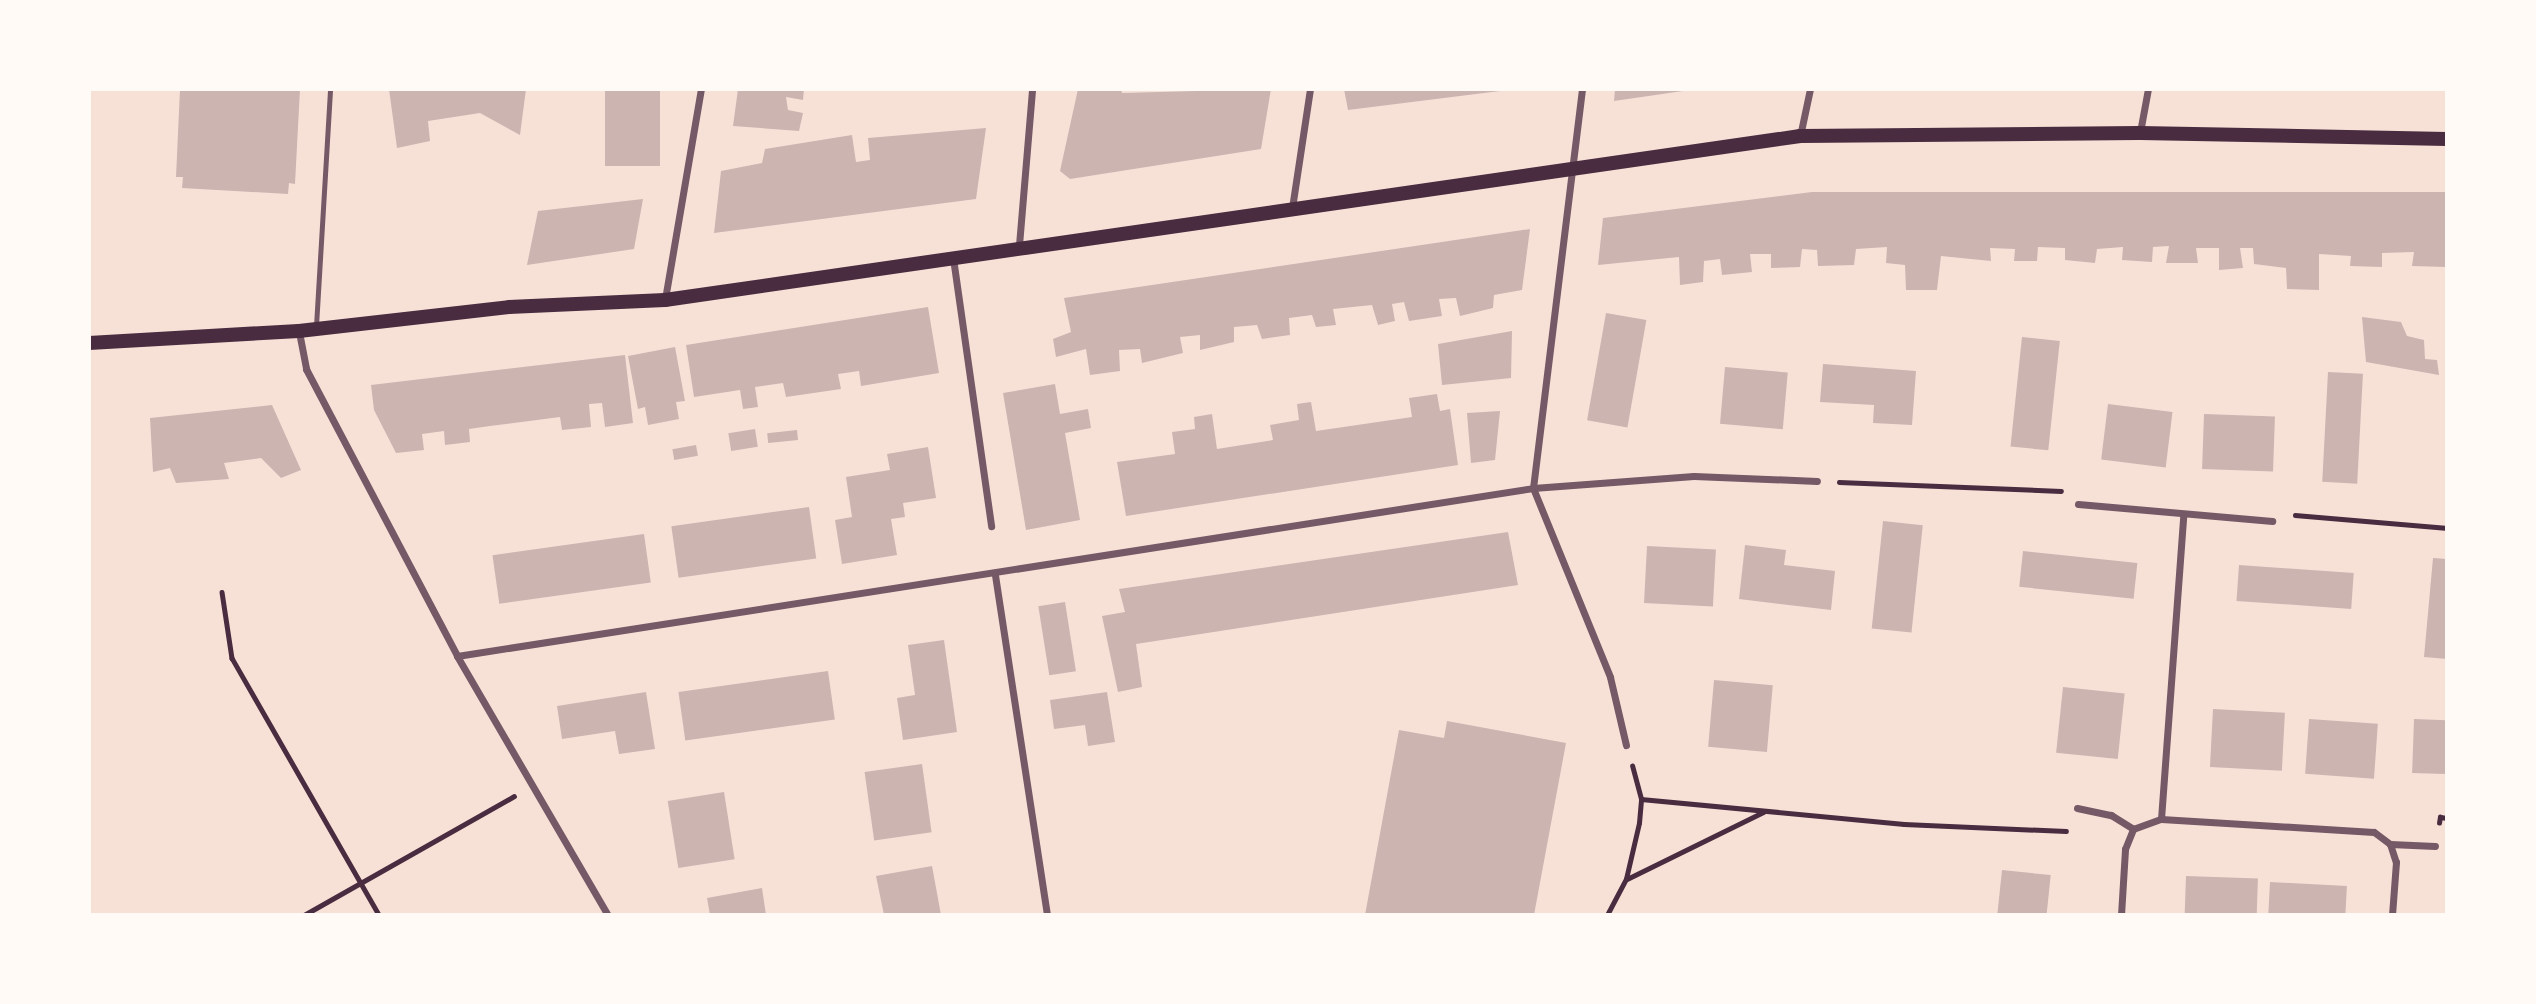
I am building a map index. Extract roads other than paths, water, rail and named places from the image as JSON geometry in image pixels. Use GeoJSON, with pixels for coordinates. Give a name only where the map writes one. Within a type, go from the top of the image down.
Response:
{"type":"FeatureCollection","features":[{"type":"Feature","properties":{"kind":"main road"},"geometry":{"type":"LineString","coordinates":[[89,343],[299,331],[316,326],[509,307],[665,300],[1019,246],[1800,136],[2140,133],[2447,139]]}},
{"type":"Feature","properties":{"kind":"street"},"geometry":{"type":"LineString","coordinates":[[665,300],[701,89]]}},
{"type":"Feature","properties":{"kind":"street"},"geometry":{"type":"LineString","coordinates":[[1019,246],[1031,89]]}},
{"type":"Feature","properties":{"kind":"street"},"geometry":{"type":"LineString","coordinates":[[1292,208],[1310,89]]}},
{"type":"Feature","properties":{"kind":"street"},"geometry":{"type":"LineString","coordinates":[[1582,89],[1575,167],[1533,488],[1610,677],[1626,745]]}},
{"type":"Feature","properties":{"kind":"street"},"geometry":{"type":"LineString","coordinates":[[1800,136],[1810,89]]}},
{"type":"Feature","properties":{"kind":"street"},"geometry":{"type":"LineString","coordinates":[[2140,133],[2148,89]]}},
{"type":"Feature","properties":{"kind":"street"},"geometry":{"type":"LineString","coordinates":[[953,258],[991,526]]}},
{"type":"Feature","properties":{"kind":"street"},"geometry":{"type":"LineString","coordinates":[[299,331],[306,369],[457,656],[608,915]]}},
{"type":"Feature","properties":{"kind":"street"},"geometry":{"type":"LineString","coordinates":[[457,656],[995,575],[1533,488],[1694,476],[1817,481]]}},
{"type":"Feature","properties":{"kind":"street"},"geometry":{"type":"LineString","coordinates":[[2078,504],[2183,516],[2272,521]]}},
{"type":"Feature","properties":{"kind":"street"},"geometry":{"type":"LineString","coordinates":[[2161,819],[2183,516]]}},
{"type":"Feature","properties":{"kind":"street"},"geometry":{"type":"LineString","coordinates":[[995,575],[1047,915]]}},
{"type":"Feature","properties":{"kind":"street"},"geometry":{"type":"LineString","coordinates":[[2077,808],[2111,815],[2133,829]]}},
{"type":"Feature","properties":{"kind":"street"},"geometry":{"type":"LineString","coordinates":[[2121,915],[2125,849],[2133,829],[2161,819],[2374,832],[2390,844],[2435,846]]}},
{"type":"Feature","properties":{"kind":"street"},"geometry":{"type":"LineString","coordinates":[[2390,844],[2396,862],[2392,915]]}},
{"type":"Feature","properties":{"kind":"lane"},"geometry":{"type":"LineString","coordinates":[[316,326],[330,89]]}}]}
